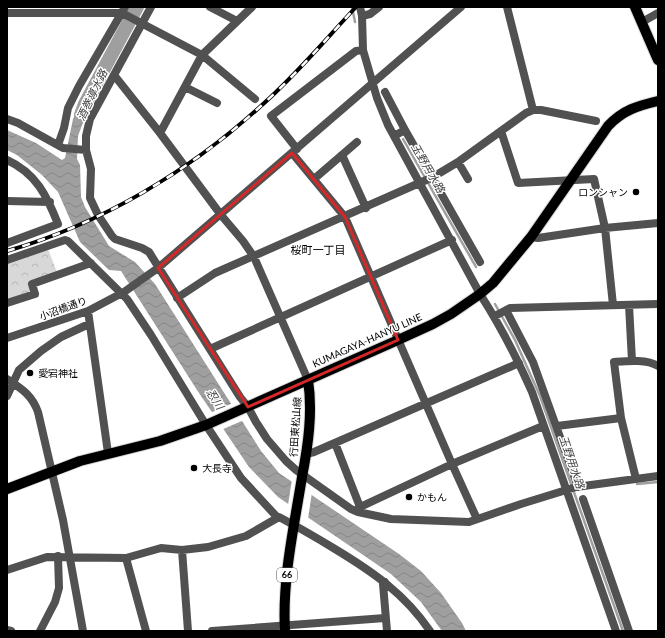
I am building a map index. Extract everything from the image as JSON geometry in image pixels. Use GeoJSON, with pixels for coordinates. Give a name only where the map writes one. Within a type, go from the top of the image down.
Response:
{"type":"FeatureCollection","features":[{"type":"Feature","properties":{"kind":"main road"},"geometry":{"type":"LineString","coordinates":[[635,7],[658,60]]}},
{"type":"Feature","properties":{"kind":"main road","name":"KUMAGAYA-HANYU LINE"},"geometry":{"type":"LineString","coordinates":[[7,489],[80,461],[160,441],[208,425],[398,340],[439,320],[480,294],[493,283],[531,237],[608,126],[615,119],[626,111],[658,101]]}},
{"type":"Feature","properties":{"kind":"main road","name":"行田東松山線"},"geometry":{"type":"LineString","coordinates":[[302,476],[306,454],[310,407],[308,380]]}},
{"type":"Feature","properties":{"kind":"main road","name":"66"},"geometry":{"type":"LineString","coordinates":[[285,628],[286,587],[302,476]]}},
{"type":"Feature","properties":{"kind":"street"},"geometry":{"type":"LineString","coordinates":[[151,7],[140,23],[90,119],[82,150],[91,169],[90,198],[98,215],[115,239],[142,248],[149,252],[157,269],[267,439],[286,461],[302,476],[336,498],[359,510],[391,519],[469,522],[572,488],[658,476]]}},
{"type":"Feature","properties":{"kind":"street"},"geometry":{"type":"LineString","coordinates":[[210,7],[237,21]]}},
{"type":"Feature","properties":{"kind":"street"},"geometry":{"type":"LineString","coordinates":[[160,133],[202,55],[252,7]]}},
{"type":"Feature","properties":{"kind":"street"},"geometry":{"type":"LineString","coordinates":[[360,7],[362,16],[363,50],[372,84],[394,136],[427,180],[464,234],[480,262]]}},
{"type":"Feature","properties":{"kind":"street"},"geometry":{"type":"LineString","coordinates":[[362,16],[370,14],[379,7]]}},
{"type":"Feature","properties":{"kind":"street"},"geometry":{"type":"LineString","coordinates":[[157,269],[461,7]]}},
{"type":"Feature","properties":{"kind":"street"},"geometry":{"type":"LineString","coordinates":[[507,7],[533,110]]}},
{"type":"Feature","properties":{"kind":"street"},"geometry":{"type":"LineString","coordinates":[[7,13],[96,10],[124,12],[140,23],[202,55],[255,99]]}},
{"type":"Feature","properties":{"kind":"street"},"geometry":{"type":"LineString","coordinates":[[60,146],[68,108],[79,86],[124,12]]}},
{"type":"Feature","properties":{"kind":"street"},"geometry":{"type":"LineString","coordinates":[[642,22],[658,13]]}},
{"type":"Feature","properties":{"kind":"street"},"geometry":{"type":"LineString","coordinates":[[363,50],[356,51],[271,116],[314,178],[345,217],[477,519]]}},
{"type":"Feature","properties":{"kind":"street"},"geometry":{"type":"LineString","coordinates":[[114,75],[160,133],[221,215],[243,240],[254,257],[308,380]]}},
{"type":"Feature","properties":{"kind":"street"},"geometry":{"type":"LineString","coordinates":[[185,86],[217,103]]}},
{"type":"Feature","properties":{"kind":"street"},"geometry":{"type":"LineString","coordinates":[[385,92],[406,130],[452,240],[480,294],[495,316],[519,362],[539,392],[557,426],[572,488],[616,631]]}},
{"type":"Feature","properties":{"kind":"street"},"geometry":{"type":"LineString","coordinates":[[177,298],[207,277],[427,180],[458,162],[526,113],[533,110],[551,111],[596,122]]}},
{"type":"Feature","properties":{"kind":"street"},"geometry":{"type":"LineString","coordinates":[[7,119],[18,123],[60,146],[82,150]]}},
{"type":"Feature","properties":{"kind":"street"},"geometry":{"type":"LineString","coordinates":[[394,136],[406,130]]}},
{"type":"Feature","properties":{"kind":"street"},"geometry":{"type":"LineString","coordinates":[[501,131],[518,183],[594,179],[605,228],[613,305]]}},
{"type":"Feature","properties":{"kind":"street"},"geometry":{"type":"LineString","coordinates":[[314,178],[357,142]]}},
{"type":"Feature","properties":{"kind":"street"},"geometry":{"type":"LineString","coordinates":[[342,155],[366,208]]}},
{"type":"Feature","properties":{"kind":"street"},"geometry":{"type":"LineString","coordinates":[[7,160],[15,164],[40,185],[50,202],[58,224],[7,243]]}},
{"type":"Feature","properties":{"kind":"street"},"geometry":{"type":"LineString","coordinates":[[458,162],[468,179]]}},
{"type":"Feature","properties":{"kind":"street"},"geometry":{"type":"LineString","coordinates":[[7,201],[50,202]]}},
{"type":"Feature","properties":{"kind":"street"},"geometry":{"type":"LineString","coordinates":[[531,237],[538,238],[605,228],[658,223]]}},
{"type":"Feature","properties":{"kind":"street"},"geometry":{"type":"LineString","coordinates":[[7,260],[64,240],[68,241],[127,299],[242,478],[277,517]]}},
{"type":"Feature","properties":{"kind":"street"},"geometry":{"type":"LineString","coordinates":[[210,349],[452,240]]}},
{"type":"Feature","properties":{"kind":"street"},"geometry":{"type":"LineString","coordinates":[[7,303],[35,294],[32,284],[91,263]]}},
{"type":"Feature","properties":{"kind":"street","name":"小沼橋通り"},"geometry":{"type":"LineString","coordinates":[[7,338],[88,311],[122,293],[157,269]]}},
{"type":"Feature","properties":{"kind":"street"},"geometry":{"type":"LineString","coordinates":[[495,316],[510,308],[658,304]]}},
{"type":"Feature","properties":{"kind":"street"},"geometry":{"type":"LineString","coordinates":[[629,305],[632,361]]}},
{"type":"Feature","properties":{"kind":"street"},"geometry":{"type":"LineString","coordinates":[[506,310],[533,362],[539,392],[543,426],[572,488]]}},
{"type":"Feature","properties":{"kind":"street"},"geometry":{"type":"LineString","coordinates":[[88,311],[108,453]]}},
{"type":"Feature","properties":{"kind":"street"},"geometry":{"type":"LineString","coordinates":[[7,396],[10,381],[19,370],[41,351],[61,337],[89,324]]}},
{"type":"Feature","properties":{"kind":"street"},"geometry":{"type":"LineString","coordinates":[[636,479],[621,418],[614,362],[632,361],[655,364],[658,366]]}},
{"type":"Feature","properties":{"kind":"street"},"geometry":{"type":"LineString","coordinates":[[306,454],[335,444],[519,362]]}},
{"type":"Feature","properties":{"kind":"street"},"geometry":{"type":"LineString","coordinates":[[10,381],[31,397],[35,404],[52,471],[70,557],[83,631]]}},
{"type":"Feature","properties":{"kind":"street"},"geometry":{"type":"LineString","coordinates":[[557,426],[621,418]]}},
{"type":"Feature","properties":{"kind":"street"},"geometry":{"type":"LineString","coordinates":[[359,510],[452,464],[543,426]]}},
{"type":"Feature","properties":{"kind":"street"},"geometry":{"type":"LineString","coordinates":[[335,444],[359,510]]}},
{"type":"Feature","properties":{"kind":"street"},"geometry":{"type":"LineString","coordinates":[[583,499],[629,631]]}},
{"type":"Feature","properties":{"kind":"street"},"geometry":{"type":"LineString","coordinates":[[7,570],[47,557],[126,558],[161,548],[182,550],[208,547],[246,536],[279,516],[295,522],[385,582],[412,607],[430,631]]}},
{"type":"Feature","properties":{"kind":"street"},"geometry":{"type":"LineString","coordinates":[[182,550],[188,631]]}},
{"type":"Feature","properties":{"kind":"street"},"geometry":{"type":"LineString","coordinates":[[40,631],[55,602],[59,588],[58,556]]}},
{"type":"Feature","properties":{"kind":"street"},"geometry":{"type":"LineString","coordinates":[[126,558],[146,631]]}},
{"type":"Feature","properties":{"kind":"street"},"geometry":{"type":"LineString","coordinates":[[385,582],[383,584],[386,631]]}},
{"type":"Feature","properties":{"kind":"street"},"geometry":{"type":"LineString","coordinates":[[212,631],[285,628],[385,618]]}},
{"type":"Feature","properties":{"kind":"street"},"geometry":{"type":"LineString","coordinates":[[7,630],[11,631]]}},
{"type":"Feature","properties":{"kind":"highlighted area"},"geometry":{"type":"Polygon","coordinates":[[[292,153],[345,217],[398,340],[248,407],[158,268],[292,153]]]}},
{"type":"Feature","properties":{"kind":"green space"},"geometry":{"type":"Polygon","coordinates":[[[48,249],[57,272],[28,282],[31,292],[7,302],[7,263],[48,249]]]}},
{"type":"Feature","properties":{"kind":"water","name":"忍川"},"geometry":{"type":"Polygon","coordinates":[[[89,98],[86,106],[88,109],[78,136],[77,159],[80,165],[81,197],[85,207],[109,246],[135,262],[155,284],[261,451],[279,473],[399,554],[421,571],[441,593],[466,631],[442,631],[421,602],[391,574],[278,497],[249,467],[197,390],[121,271],[109,270],[80,242],[58,192],[42,175],[17,155],[7,150],[7,130],[36,143],[62,160],[65,158],[73,119],[80,104],[83,105],[89,98]]]}},
{"type":"Feature","properties":{"kind":"pier"},"geometry":{"type":"Polygon","coordinates":[[[233,403],[244,420],[221,430],[210,413],[233,403]]]}},
{"type":"Feature","properties":{"kind":"pier"},"geometry":{"type":"Polygon","coordinates":[[[292,479],[312,492],[308,519],[288,505],[292,479]]]}},
{"type":"Feature","properties":{"kind":"waterway","name":"酒巻導水路"},"geometry":{"type":"LineString","coordinates":[[81,115],[85,104],[137,7]]}},
{"type":"Feature","properties":{"kind":"waterway","name":"玉野用水路"},"geometry":{"type":"LineString","coordinates":[[352,7],[355,22]]}},
{"type":"Feature","properties":{"kind":"waterway","name":"玉野用水路"},"geometry":{"type":"LineString","coordinates":[[403,139],[476,267]]}},
{"type":"Feature","properties":{"kind":"waterway","name":"玉野用水路"},"geometry":{"type":"LineString","coordinates":[[495,304],[515,340],[540,396],[623,631]]}},
{"type":"Feature","properties":{"kind":"waterway"},"geometry":{"type":"LineString","coordinates":[[637,484],[658,482]]}},
{"type":"Feature","properties":{"kind":"railway"},"geometry":{"type":"LineString","coordinates":[[7,251],[42,240],[110,210],[143,193],[205,152],[275,94],[299,70],[356,7]]}},
{"type":"Feature","properties":{"kind":"place","name":"ロンシャン"},"geometry":{"type":"Point","coordinates":[636,192]}},
{"type":"Feature","properties":{"kind":"place","name":"愛宕神社"},"geometry":{"type":"Point","coordinates":[30,373]}},
{"type":"Feature","properties":{"kind":"place","name":"大長寺"},"geometry":{"type":"Point","coordinates":[194,468]}},
{"type":"Feature","properties":{"kind":"place","name":"かもん"},"geometry":{"type":"Point","coordinates":[409,497]}},
{"type":"Feature","properties":{"kind":"district","name":"桜町一丁目"},"geometry":{"type":"Point","coordinates":[318,250]}}]}
